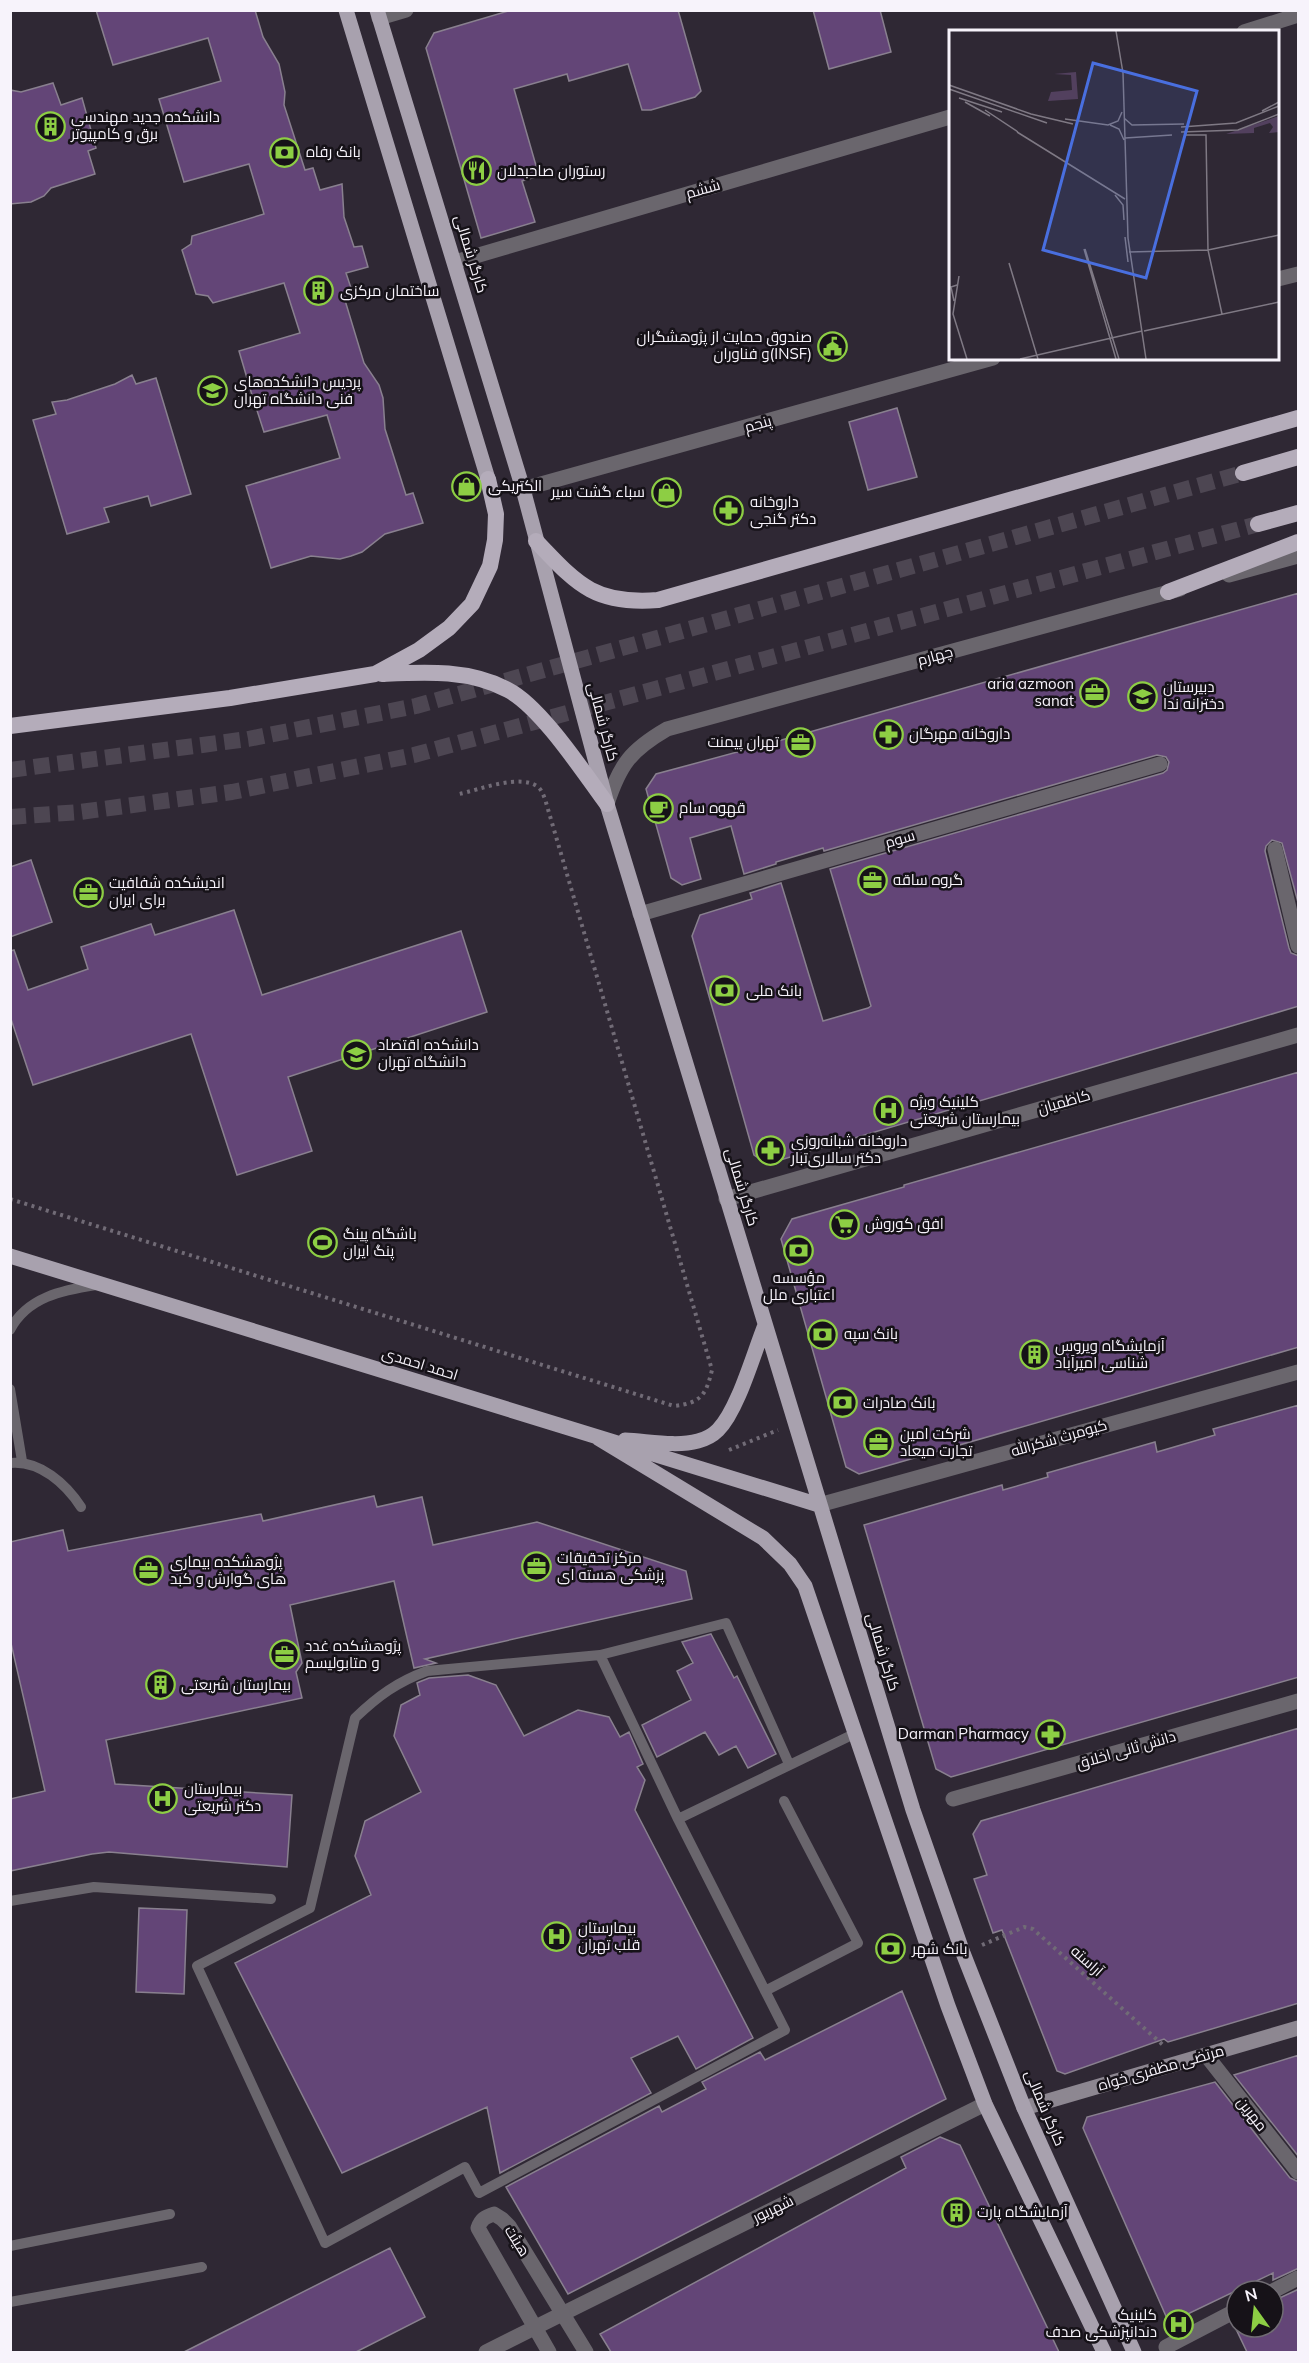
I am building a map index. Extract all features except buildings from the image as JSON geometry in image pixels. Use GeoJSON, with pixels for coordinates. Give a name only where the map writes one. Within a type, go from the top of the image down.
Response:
{"type":"FeatureCollection","features":[{"type":"Feature","properties":{"kind":"highway"},"geometry":{"type":"LineString","coordinates":[[536,541],[571,577],[597,594],[622,600],[658,600],[1299,418]]}},
{"type":"Feature","properties":{"kind":"highway"},"geometry":{"type":"LineString","coordinates":[[1243,473],[1299,457]]}},
{"type":"Feature","properties":{"kind":"highway"},"geometry":{"type":"LineString","coordinates":[[375,674],[419,651],[449,628],[472,603],[490,566],[495,540],[496,514],[489,479]]}},
{"type":"Feature","properties":{"kind":"highway"},"geometry":{"type":"LineString","coordinates":[[1258,524],[1299,513]]}},
{"type":"Feature","properties":{"kind":"highway"},"geometry":{"type":"LineString","coordinates":[[1168,592],[1299,542]]}},
{"type":"Feature","properties":{"kind":"highway"},"geometry":{"type":"LineString","coordinates":[[10,726],[230,698],[375,674],[422,672],[466,675],[509,690],[532,709],[563,745],[607,804]]}},
{"type":"Feature","properties":{"kind":"main road"},"geometry":{"type":"LineString","coordinates":[[346,10],[489,479]]}},
{"type":"Feature","properties":{"kind":"main road","name":"کارگر شمالی"},"geometry":{"type":"LineString","coordinates":[[378,14],[523,489],[607,804],[913,1810],[963,1953],[1024,2108],[1134,2352]]}},
{"type":"Feature","properties":{"kind":"main road","name":"احمد احمدی"},"geometry":{"type":"LineString","coordinates":[[10,1256],[819,1505]]}},
{"type":"Feature","properties":{"kind":"main road"},"geometry":{"type":"LineString","coordinates":[[598,1438],[673,1442],[696,1441],[708,1437],[718,1430],[730,1412],[765,1325]]}},
{"type":"Feature","properties":{"kind":"main road"},"geometry":{"type":"LineString","coordinates":[[598,1438],[763,1538],[784,1557],[805,1586],[948,2006],[985,2104],[1104,2352]]}},
{"type":"Feature","properties":{"kind":"main road","name":"مرتضی مظفری خواه"},"geometry":{"type":"LineString","coordinates":[[1024,2108],[1299,2028]]}},
{"type":"Feature","properties":{"kind":"street"},"geometry":{"type":"LineString","coordinates":[[378,14],[406,10]]}},
{"type":"Feature","properties":{"kind":"street"},"geometry":{"type":"LineString","coordinates":[[1250,30],[1299,15]]}},
{"type":"Feature","properties":{"kind":"street","name":"ششم"},"geometry":{"type":"LineString","coordinates":[[455,262],[949,118]]}},
{"type":"Feature","properties":{"kind":"street"},"geometry":{"type":"LineString","coordinates":[[1279,279],[1299,274]]}},
{"type":"Feature","properties":{"kind":"street","name":"پنجم"},"geometry":{"type":"LineString","coordinates":[[523,489],[986,360]]}},
{"type":"Feature","properties":{"kind":"street","name":"چهارم"},"geometry":{"type":"LineString","coordinates":[[607,804],[616,777],[633,753],[646,741],[667,729],[1299,556]]}},
{"type":"Feature","properties":{"kind":"street","name":"سوم"},"geometry":{"type":"LineString","coordinates":[[640,914],[1160,764]]}},
{"type":"Feature","properties":{"kind":"street"},"geometry":{"type":"LineString","coordinates":[[1275,849],[1299,946]]}},
{"type":"Feature","properties":{"kind":"street","name":"کاظمیان"},"geometry":{"type":"LineString","coordinates":[[726,1199],[1299,1035]]}},
{"type":"Feature","properties":{"kind":"street","name":"کیومرث شکرالله"},"geometry":{"type":"LineString","coordinates":[[819,1505],[1299,1372]]}},
{"type":"Feature","properties":{"kind":"street","name":"دانش ثانی اخلاق"},"geometry":{"type":"LineString","coordinates":[[952,1799],[1299,1701]]}},
{"type":"Feature","properties":{"kind":"street","name":"مهرین"},"geometry":{"type":"LineString","coordinates":[[1206,2055],[1299,2172]]}},
{"type":"Feature","properties":{"kind":"street","name":"شهریور"},"geometry":{"type":"LineString","coordinates":[[534,2328],[985,2104]]}},
{"type":"Feature","properties":{"kind":"street","name":"هیئت"},"geometry":{"type":"LineString","coordinates":[[549,2352],[478,2228],[480,2221],[486,2216],[494,2214],[502,2218],[509,2226],[586,2352]]}},
{"type":"Feature","properties":{"kind":"street"},"geometry":{"type":"LineString","coordinates":[[1285,2285],[1299,2278]]}},
{"type":"Feature","properties":{"kind":"street"},"geometry":{"type":"LineString","coordinates":[[1166,2347],[1225,2316]]}},
{"type":"Feature","properties":{"kind":"street"},"geometry":{"type":"LineString","coordinates":[[486,2352],[534,2328]]}},
{"type":"Feature","properties":{"kind":"lane"},"geometry":{"type":"LineString","coordinates":[[10,1330],[15,1321],[28,1308],[61,1290],[101,1284]]}},
{"type":"Feature","properties":{"kind":"lane"},"geometry":{"type":"LineString","coordinates":[[10,1389],[16,1462],[42,1468],[72,1492],[81,1507]]}},
{"type":"Feature","properties":{"kind":"lane"},"geometry":{"type":"LineString","coordinates":[[600,1655],[678,1819],[785,2030],[479,2193],[465,2167],[325,2243],[197,1966],[310,1908],[356,1718],[374,1700],[403,1680],[427,1671],[600,1655],[726,1623],[789,1764]]}},
{"type":"Feature","properties":{"kind":"lane"},"geometry":{"type":"LineString","coordinates":[[678,1819],[856,1733]]}},
{"type":"Feature","properties":{"kind":"lane"},"geometry":{"type":"LineString","coordinates":[[765,1991],[858,1943],[784,1801]]}},
{"type":"Feature","properties":{"kind":"lane"},"geometry":{"type":"LineString","coordinates":[[10,1901],[94,1887],[271,1899]]}},
{"type":"Feature","properties":{"kind":"lane"},"geometry":{"type":"LineString","coordinates":[[10,2246],[170,2214]]}},
{"type":"Feature","properties":{"kind":"lane"},"geometry":{"type":"LineString","coordinates":[[10,2302],[201,2267]]}},
{"type":"Feature","properties":{"kind":"path"},"geometry":{"type":"LineString","coordinates":[[10,1199],[674,1406],[689,1404],[702,1397],[709,1385],[712,1370],[546,798],[540,788],[528,782],[513,781],[459,794]]}},
{"type":"Feature","properties":{"kind":"path"},"geometry":{"type":"LineString","coordinates":[[723,1453],[778,1430]]}},
{"type":"Feature","properties":{"kind":"path","name":"آراسته"},"geometry":{"type":"LineString","coordinates":[[963,1953],[1024,1927],[1033,1929],[1181,2062]]}},
{"type":"Feature","properties":{"kind":"tunnel"},"geometry":{"type":"LineString","coordinates":[[10,770],[248,739],[416,706],[1243,473]]}},
{"type":"Feature","properties":{"kind":"tunnel"},"geometry":{"type":"LineString","coordinates":[[10,817],[80,812],[232,792],[414,755],[1258,524]]}},
{"type":"Feature","properties":{"kind":"place","name":"دانشکده جدید مهندسی برق و کامپیوتر"},"geometry":{"type":"Point","coordinates":[50,126]}},
{"type":"Feature","properties":{"kind":"place","name":"بانک رفاه"},"geometry":{"type":"Point","coordinates":[285,152]}},
{"type":"Feature","properties":{"kind":"place","name":"رستوران صاحبدلان"},"geometry":{"type":"Point","coordinates":[476,171]}},
{"type":"Feature","properties":{"kind":"place","name":"ساختمان مرکزی"},"geometry":{"type":"Point","coordinates":[319,291]}},
{"type":"Feature","properties":{"kind":"place","name":"صندوق حمایت از پژوهشگران و فناوران(INSF)"},"geometry":{"type":"Point","coordinates":[833,346]}},
{"type":"Feature","properties":{"kind":"place","name":"پردیس دانشکده‌های فنی دانشگاه تهران"},"geometry":{"type":"Point","coordinates":[213,391]}},
{"type":"Feature","properties":{"kind":"place","name":"الکتریکی"},"geometry":{"type":"Point","coordinates":[467,486]}},
{"type":"Feature","properties":{"kind":"place","name":"سباء گشت سیر"},"geometry":{"type":"Point","coordinates":[666,492]}},
{"type":"Feature","properties":{"kind":"place","name":"داروخانه دکتر گنجی"},"geometry":{"type":"Point","coordinates":[729,511]}},
{"type":"Feature","properties":{"kind":"place","name":"aria azmoon sanat"},"geometry":{"type":"Point","coordinates":[1095,693]}},
{"type":"Feature","properties":{"kind":"place","name":"دبیرستان دخترانه ندا"},"geometry":{"type":"Point","coordinates":[1142,696]}},
{"type":"Feature","properties":{"kind":"place","name":"داروخانه مهرگان"},"geometry":{"type":"Point","coordinates":[888,734]}},
{"type":"Feature","properties":{"kind":"place","name":"تهران پیمنت"},"geometry":{"type":"Point","coordinates":[800,742]}},
{"type":"Feature","properties":{"kind":"place","name":"قهوه سام"},"geometry":{"type":"Point","coordinates":[658,808]}},
{"type":"Feature","properties":{"kind":"place","name":"گروه ساقه"},"geometry":{"type":"Point","coordinates":[872,880]}},
{"type":"Feature","properties":{"kind":"place","name":"اندیشکده شفافیت برای ایران"},"geometry":{"type":"Point","coordinates":[88,892]}},
{"type":"Feature","properties":{"kind":"place","name":"بانک ملی"},"geometry":{"type":"Point","coordinates":[725,991]}},
{"type":"Feature","properties":{"kind":"place","name":"دانشکده اقتصاد دانشگاه تهران"},"geometry":{"type":"Point","coordinates":[357,1054]}},
{"type":"Feature","properties":{"kind":"place","name":"کلینیک ویژه بیمارستان شریعتی"},"geometry":{"type":"Point","coordinates":[889,1111]}},
{"type":"Feature","properties":{"kind":"place","name":"داروخانه شبانه‌روزی دکتر سالاری‌تبار"},"geometry":{"type":"Point","coordinates":[770,1150]}},
{"type":"Feature","properties":{"kind":"place","name":"افق کوروش"},"geometry":{"type":"Point","coordinates":[844,1224]}},
{"type":"Feature","properties":{"kind":"place","name":"باشگاه پینگ پنگ ایران"},"geometry":{"type":"Point","coordinates":[322,1243]}},
{"type":"Feature","properties":{"kind":"place","name":"مؤسسه اعتباری ملل"},"geometry":{"type":"Point","coordinates":[799,1251]}},
{"type":"Feature","properties":{"kind":"place","name":"بانک سپه"},"geometry":{"type":"Point","coordinates":[823,1334]}},
{"type":"Feature","properties":{"kind":"place","name":"آزمایشگاه ویروس شناسی امیرآباد"},"geometry":{"type":"Point","coordinates":[1034,1355]}},
{"type":"Feature","properties":{"kind":"place","name":"بانک صادرات"},"geometry":{"type":"Point","coordinates":[842,1403]}},
{"type":"Feature","properties":{"kind":"place","name":"شرکت امین تجارت میعاد"},"geometry":{"type":"Point","coordinates":[879,1443]}},
{"type":"Feature","properties":{"kind":"place","name":"مرکز تحقیقات پزشکی هسته ای"},"geometry":{"type":"Point","coordinates":[536,1567]}},
{"type":"Feature","properties":{"kind":"place","name":"پژوهشکده بیماری های گوارش و کبد"},"geometry":{"type":"Point","coordinates":[149,1571]}},
{"type":"Feature","properties":{"kind":"place","name":"پژوهشکده غدد و متابولیسم"},"geometry":{"type":"Point","coordinates":[284,1655]}},
{"type":"Feature","properties":{"kind":"place","name":"بیمارستان شریعتی"},"geometry":{"type":"Point","coordinates":[160,1685]}},
{"type":"Feature","properties":{"kind":"place","name":"Darman Pharmacy"},"geometry":{"type":"Point","coordinates":[1050,1734]}},
{"type":"Feature","properties":{"kind":"place","name":"بیمارستان دکتر شریعتی"},"geometry":{"type":"Point","coordinates":[163,1798]}},
{"type":"Feature","properties":{"kind":"place","name":"بیمارستان قلب تهران"},"geometry":{"type":"Point","coordinates":[557,1937]}},
{"type":"Feature","properties":{"kind":"place","name":"بانک شهر"},"geometry":{"type":"Point","coordinates":[891,1949]}},
{"type":"Feature","properties":{"kind":"place","name":"آزمایشگاه پارت"},"geometry":{"type":"Point","coordinates":[956,2212]}},
{"type":"Feature","properties":{"kind":"place","name":"کلینیک دندانپزشکی صدف"},"geometry":{"type":"Point","coordinates":[1178,2324]}}]}
